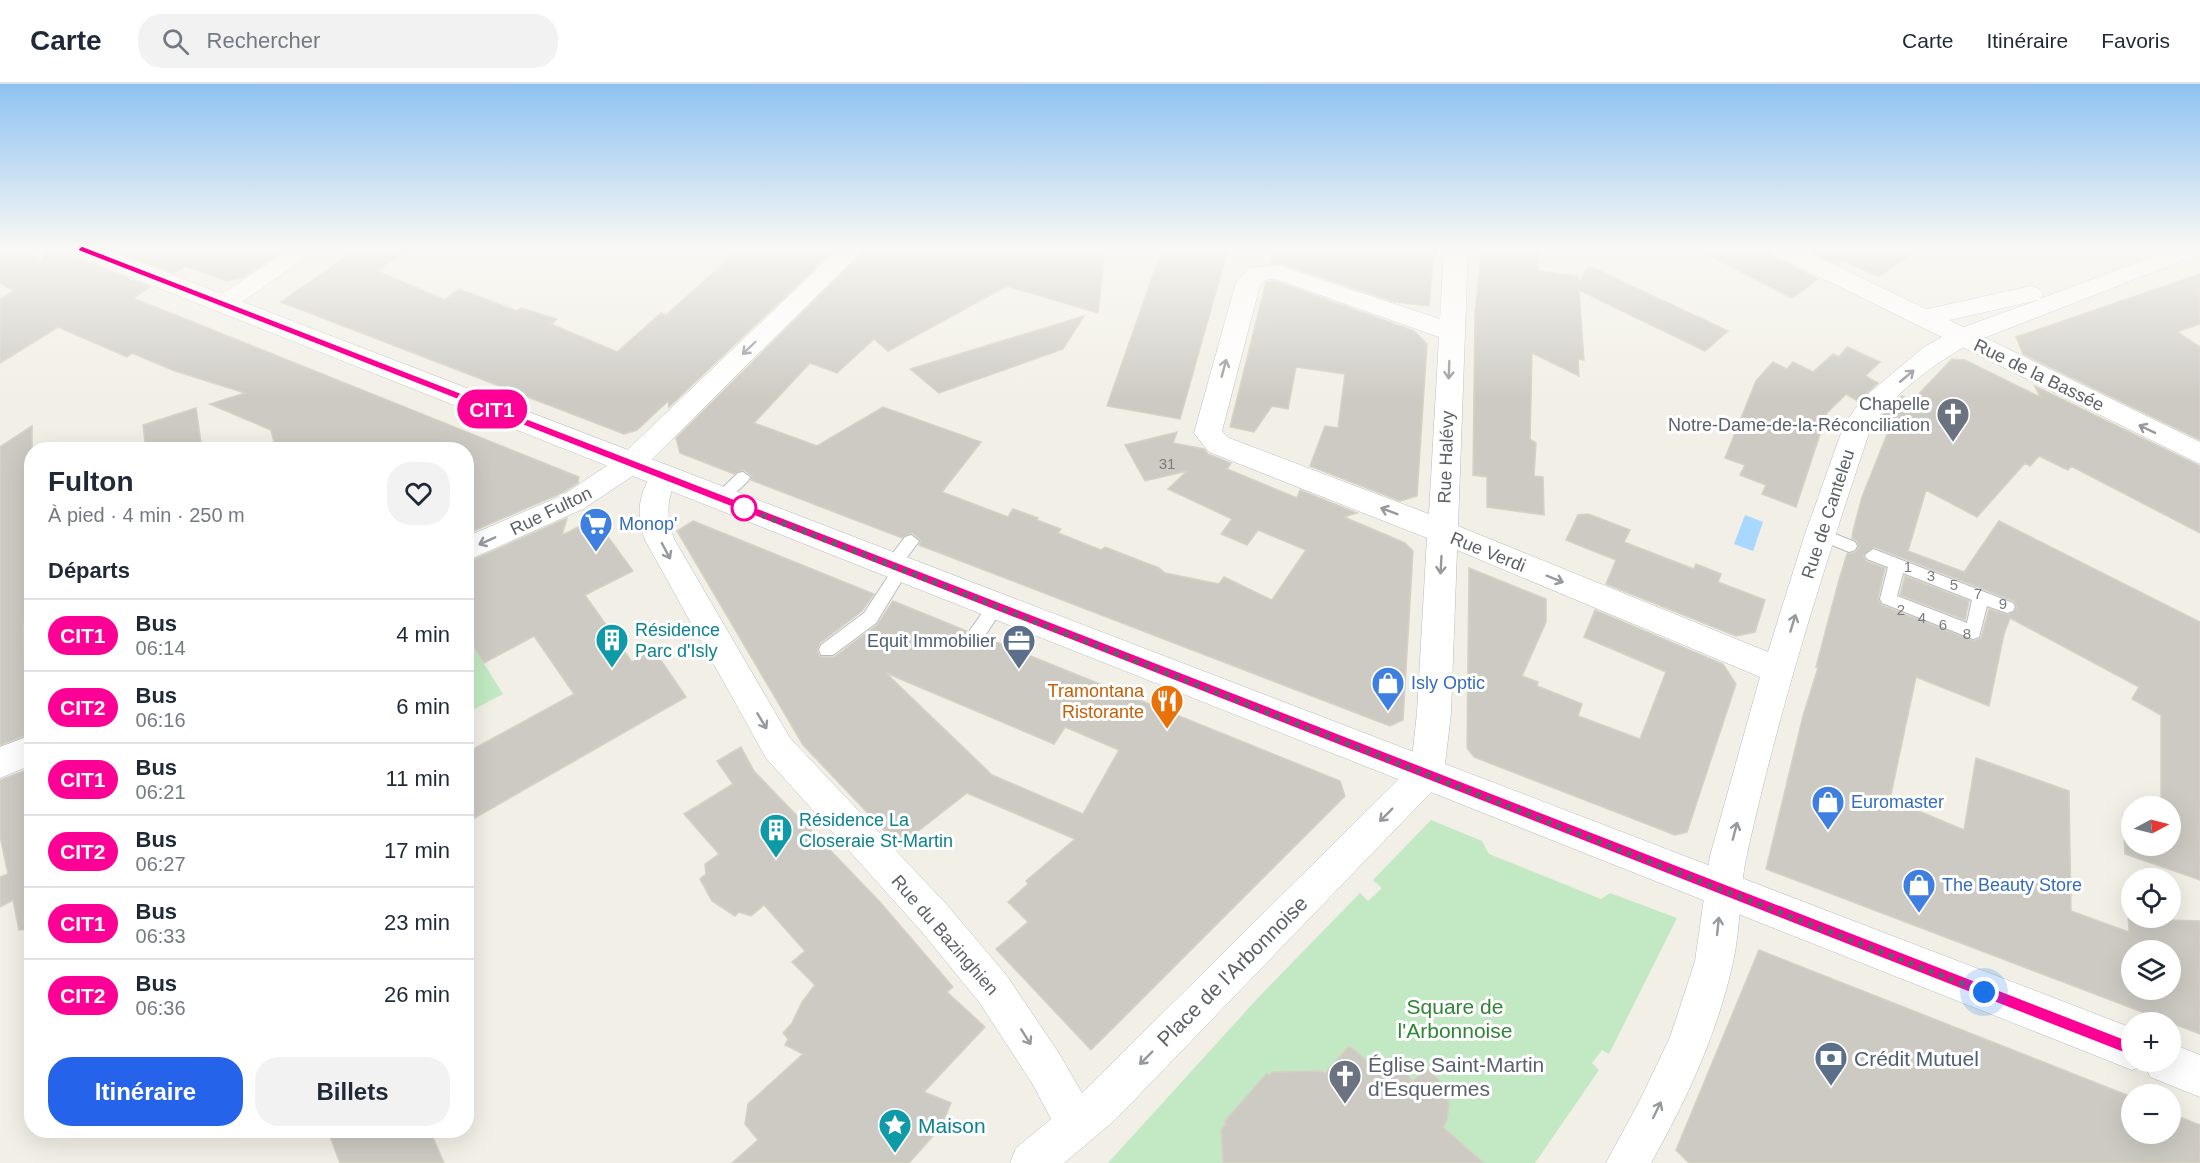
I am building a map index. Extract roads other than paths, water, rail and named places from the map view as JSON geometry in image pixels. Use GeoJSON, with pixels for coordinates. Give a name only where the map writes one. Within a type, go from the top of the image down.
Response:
{"type":"FeatureCollection","features":[{"type":"Feature","properties":{"kind":"street"},"geometry":{"type":"LineString","coordinates":[[211,299],[664,477],[732,488],[901,559],[996,606],[2121,1045]]}},
{"type":"Feature","properties":{"kind":"street"},"geometry":{"type":"LineString","coordinates":[[223,304],[230,299]]}},
{"type":"Feature","properties":{"kind":"street","name":"Rue Fulton"},"geometry":{"type":"LineString","coordinates":[[474,546],[573,502],[630,464],[800,299]]}},
{"type":"Feature","properties":{"kind":"street","name":"Rue Verdi"},"geometry":{"type":"LineString","coordinates":[[1243,299],[1209,425],[1208,433],[1219,445],[1778,670]]}},
{"type":"Feature","properties":{"kind":"street","name":"Rue Verdi"},"geometry":{"type":"LineString","coordinates":[[1356,299],[1451,332]]}},
{"type":"Feature","properties":{"kind":"street","name":"Rue Halévy"},"geometry":{"type":"LineString","coordinates":[[1427,773],[1433,731],[1453,299]]}},
{"type":"Feature","properties":{"kind":"street","name":"Rue de la Bassée"},"geometry":{"type":"LineString","coordinates":[[1885,299],[2200,454]]}},
{"type":"Feature","properties":{"kind":"street","name":"Rue de Canteleu"},"geometry":{"type":"LineString","coordinates":[[1923,318],[2008,299]]}},
{"type":"Feature","properties":{"kind":"street","name":"Rue de Canteleu"},"geometry":{"type":"LineString","coordinates":[[1722,888],[1728,856],[1778,670],[1820,534],[1863,416],[1933,353],[1962,337],[2059,299]]}},
{"type":"Feature","properties":{"kind":"street","name":"Rue du Bazinghien"},"geometry":{"type":"LineString","coordinates":[[664,477],[655,494],[652,516],[660,540],[778,748],[935,919],[993,989],[1046,1069],[1077,1125]]}},
{"type":"Feature","properties":{"kind":"street"},"geometry":{"type":"LineString","coordinates":[[0,763],[24,752]]}},
{"type":"Feature","properties":{"kind":"street","name":"Place de l'Arbonnoise"},"geometry":{"type":"LineString","coordinates":[[1031,1163],[1077,1125],[1427,773]]}},
{"type":"Feature","properties":{"kind":"street"},"geometry":{"type":"LineString","coordinates":[[1628,1162],[1656,1113],[1688,1043],[1714,961],[1722,888]]}},
{"type":"Feature","properties":{"kind":"street"},"geometry":{"type":"LineString","coordinates":[[2181,1068],[2200,1076]]}},
{"type":"Feature","properties":{"kind":"lane"},"geometry":{"type":"LineString","coordinates":[[1820,534],[1849,546]]}},
{"type":"Feature","properties":{"kind":"lane"},"geometry":{"type":"LineString","coordinates":[[1873,555],[2007,607]]}},
{"type":"Feature","properties":{"kind":"lane"},"geometry":{"type":"LineString","coordinates":[[827,650],[870,618],[901,559]]}},
{"type":"Feature","properties":{"kind":"lane"},"geometry":{"type":"LineString","coordinates":[[1897,565],[1888,599],[1973,632],[1981,597]]}},
{"type":"Feature","properties":{"kind":"lane"},"geometry":{"type":"LineString","coordinates":[[976,635],[996,606]]}},
{"type":"Feature","properties":{"kind":"water"},"geometry":{"type":"Polygon","coordinates":[[[1745,515],[1763,522],[1753,551],[1734,544],[1745,515]]]}},
{"type":"Feature","properties":{"kind":"place","name":"Chapelle Notre-Dame-de-la-Réconciliation"},"geometry":{"type":"Point","coordinates":[1953,443]}},
{"type":"Feature","properties":{"kind":"place","name":"Monop'"},"geometry":{"type":"Point","coordinates":[596,553]}},
{"type":"Feature","properties":{"kind":"place","name":"Résidence Parc d'Isly"},"geometry":{"type":"Point","coordinates":[612,669]}},
{"type":"Feature","properties":{"kind":"place","name":"Equit Immobilier"},"geometry":{"type":"Point","coordinates":[1019,670]}},
{"type":"Feature","properties":{"kind":"place","name":"Isly Optic"},"geometry":{"type":"Point","coordinates":[1388,712]}},
{"type":"Feature","properties":{"kind":"place","name":"Tramontana Ristorante"},"geometry":{"type":"Point","coordinates":[1167,730]}},
{"type":"Feature","properties":{"kind":"place","name":"Euromaster"},"geometry":{"type":"Point","coordinates":[1828,831]}},
{"type":"Feature","properties":{"kind":"place","name":"Résidence La Closeraie St-Martin"},"geometry":{"type":"Point","coordinates":[776,859]}},
{"type":"Feature","properties":{"kind":"place","name":"The Beauty Store"},"geometry":{"type":"Point","coordinates":[1919,914]}},
{"type":"Feature","properties":{"kind":"place","name":"Crédit Mutuel"},"geometry":{"type":"Point","coordinates":[1831,1087]}},
{"type":"Feature","properties":{"kind":"place","name":"Église Saint-Martin d'Esquermes"},"geometry":{"type":"Point","coordinates":[1345,1105]}},
{"type":"Feature","properties":{"kind":"place","name":"Maison"},"geometry":{"type":"Point","coordinates":[895,1154]}},
{"type":"Feature","properties":{"kind":"park label","name":"Square de l'Arbonnoise"},"geometry":{"type":"Point","coordinates":[1455,1018]}}]}
